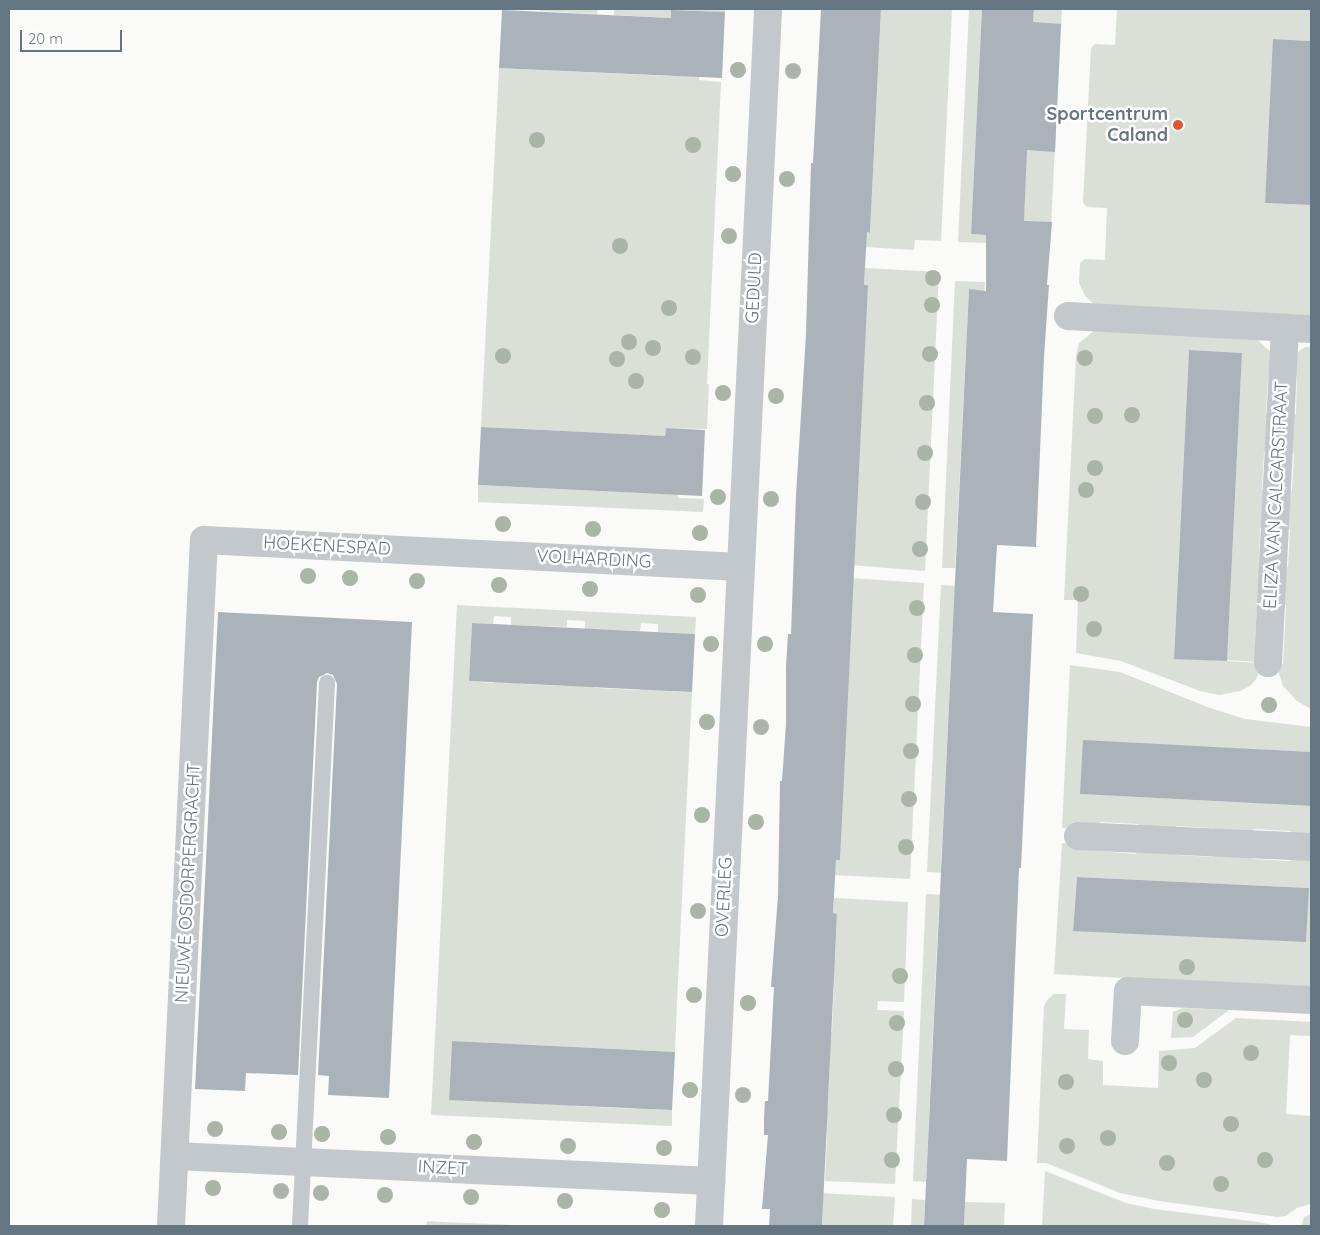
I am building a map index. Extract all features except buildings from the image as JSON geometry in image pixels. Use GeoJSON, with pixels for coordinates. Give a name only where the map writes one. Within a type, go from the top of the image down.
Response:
{"type":"FeatureCollection","features":[{"type":"Feature","properties":{"kind":"street","name":"GEDULD"},"geometry":{"type":"LineString","coordinates":[[740,567],[768,9]]}},
{"type":"Feature","properties":{"kind":"street","name":"ELIZA VAN CALCARSTRAAT"},"geometry":{"type":"LineString","coordinates":[[1068,316],[1298,328],[1268,663]]}},
{"type":"Feature","properties":{"kind":"street","name":"HOEKENESPAD"},"geometry":{"type":"LineString","coordinates":[[204,540],[449,551]]}},
{"type":"Feature","properties":{"kind":"street","name":"NIEUWE OSDORPERGRACHT"},"geometry":{"type":"LineString","coordinates":[[171,1226],[204,540]]}},
{"type":"Feature","properties":{"kind":"street","name":"VOLHARDING"},"geometry":{"type":"LineString","coordinates":[[449,551],[740,567]]}},
{"type":"Feature","properties":{"kind":"street","name":"OVERLEG"},"geometry":{"type":"LineString","coordinates":[[709,1226],[740,567]]}},
{"type":"Feature","properties":{"kind":"street"},"geometry":{"type":"LineString","coordinates":[[1078,836],[1311,847]]}},
{"type":"Feature","properties":{"kind":"street"},"geometry":{"type":"LineString","coordinates":[[1125,1041],[1128,991],[1311,1000]]}},
{"type":"Feature","properties":{"kind":"street","name":"INZET"},"geometry":{"type":"LineString","coordinates":[[174,1156],[711,1181]]}},
{"type":"Feature","properties":{"kind":"lane"},"geometry":{"type":"LineString","coordinates":[[300,1226],[326,683]]}},
{"type":"Feature","properties":{"kind":"shaded area"},"geometry":{"type":"Polygon","coordinates":[[[540,9],[598,9],[597,14],[540,11],[540,9]]]}},
{"type":"Feature","properties":{"kind":"shaded area"},"geometry":{"type":"Polygon","coordinates":[[[614,9],[725,9],[725,12],[671,10],[671,18],[614,15],[614,9]]]}},
{"type":"Feature","properties":{"kind":"shaded area"},"geometry":{"type":"Polygon","coordinates":[[[881,9],[952,9],[941,241],[915,240],[914,250],[865,247],[866,232],[870,233],[881,9]]]}},
{"type":"Feature","properties":{"kind":"shaded area"},"geometry":{"type":"Polygon","coordinates":[[[969,9],[982,9],[971,234],[986,235],[986,243],[958,242],[969,9]]]}},
{"type":"Feature","properties":{"kind":"shaded area"},"geometry":{"type":"Polygon","coordinates":[[[1034,9],[1062,9],[1050,246],[1030,245],[1023,236],[1026,173],[1022,21],[1033,22],[1034,9]]]}},
{"type":"Feature","properties":{"kind":"shaded area","name":"Sportcentrum Caland"},"geometry":{"type":"Polygon","coordinates":[[[1117,9],[1311,9],[1311,41],[1274,39],[1265,203],[1311,205],[1311,321],[1097,307],[1085,296],[1079,283],[1080,263],[1085,259],[1105,260],[1107,208],[1087,207],[1083,203],[1091,48],[1095,44],[1115,45],[1117,9]]]}},
{"type":"Feature","properties":{"kind":"shaded area"},"geometry":{"type":"Polygon","coordinates":[[[499,68],[669,76],[699,73],[699,80],[721,82],[707,384],[709,384],[707,429],[666,428],[665,436],[481,427],[499,68]]]}},
{"type":"Feature","properties":{"kind":"shaded area"},"geometry":{"type":"Polygon","coordinates":[[[865,268],[939,272],[925,571],[850,565],[868,285],[864,285],[865,268]]]}},
{"type":"Feature","properties":{"kind":"shaded area"},"geometry":{"type":"Polygon","coordinates":[[[955,281],[985,282],[984,291],[969,290],[955,568],[942,568],[955,281]]]}},
{"type":"Feature","properties":{"kind":"shaded area"},"geometry":{"type":"Polygon","coordinates":[[[1095,330],[1253,336],[1273,354],[1272,374],[1268,375],[1266,413],[1271,414],[1269,451],[1264,451],[1262,489],[1267,490],[1265,528],[1260,528],[1259,566],[1262,604],[1257,604],[1255,642],[1259,662],[1227,660],[1242,353],[1189,350],[1174,658],[1261,663],[1257,678],[1250,686],[1240,691],[1219,695],[1200,691],[1121,661],[1076,653],[1078,600],[1064,600],[1076,356],[1079,343],[1095,330]]]}},
{"type":"Feature","properties":{"kind":"shaded area"},"geometry":{"type":"Polygon","coordinates":[[[1305,347],[1311,347],[1311,709],[1297,701],[1283,686],[1276,664],[1283,664],[1286,605],[1282,605],[1283,568],[1288,567],[1290,529],[1286,529],[1287,491],[1292,491],[1294,453],[1289,452],[1291,414],[1296,414],[1297,376],[1293,376],[1294,355],[1305,347]]]}},
{"type":"Feature","properties":{"kind":"shaded area"},"geometry":{"type":"Polygon","coordinates":[[[478,485],[664,494],[678,491],[678,498],[704,499],[703,512],[478,502],[478,485]]]}},
{"type":"Feature","properties":{"kind":"shaded area"},"geometry":{"type":"Polygon","coordinates":[[[849,578],[924,583],[910,879],[835,875],[836,860],[840,860],[849,578]]]}},
{"type":"Feature","properties":{"kind":"shaded area"},"geometry":{"type":"Polygon","coordinates":[[[941,585],[955,586],[941,864],[969,874],[927,872],[941,585]]]}},
{"type":"Feature","properties":{"kind":"shaded area"},"geometry":{"type":"Polygon","coordinates":[[[457,605],[696,617],[695,634],[658,632],[658,624],[641,623],[640,631],[585,629],[585,621],[567,620],[567,627],[511,625],[511,617],[494,616],[493,624],[472,623],[469,681],[493,683],[493,679],[521,680],[521,684],[566,686],[567,682],[595,684],[595,688],[640,690],[641,686],[669,687],[669,691],[692,692],[675,1052],[452,1041],[449,1099],[561,1105],[574,1102],[574,1106],[635,1109],[636,1105],[648,1105],[648,1109],[672,1110],[672,1126],[431,1115],[457,605]]]}},
{"type":"Feature","properties":{"kind":"shaded area"},"geometry":{"type":"Polygon","coordinates":[[[1070,665],[1120,672],[1210,708],[1245,719],[1311,727],[1311,752],[1123,743],[1081,794],[1311,806],[1311,837],[1291,836],[1291,831],[1253,829],[1252,834],[1214,832],[1214,828],[1176,826],[1175,830],[1138,828],[1138,824],[1100,822],[1099,826],[1062,828],[1070,665]]]}},
{"type":"Feature","properties":{"kind":"shaded area"},"geometry":{"type":"Polygon","coordinates":[[[1062,843],[1098,847],[1098,851],[1136,854],[1137,849],[1174,851],[1175,855],[1213,857],[1213,852],[1251,854],[1252,859],[1290,861],[1290,856],[1311,857],[1311,989],[1054,974],[1062,843]],[[1077,877],[1073,930],[1309,888],[1077,877]]]}},
{"type":"Feature","properties":{"kind":"shaded area"},"geometry":{"type":"Polygon","coordinates":[[[926,894],[968,896],[939,903],[926,1182],[913,1181],[926,894]]]}},
{"type":"Feature","properties":{"kind":"shaded area"},"geometry":{"type":"Polygon","coordinates":[[[834,898],[908,902],[904,1002],[878,1001],[877,1010],[904,1011],[895,1184],[825,1181],[827,1135],[823,1134],[824,1107],[828,1106],[830,1062],[826,1061],[827,1033],[832,1032],[834,987],[830,987],[831,959],[835,959],[837,914],[833,913],[834,898]]]}},
{"type":"Feature","properties":{"kind":"shaded area"},"geometry":{"type":"Polygon","coordinates":[[[1054,994],[1066,994],[1064,1029],[1089,1030],[1088,1059],[1103,1061],[1103,1085],[1158,1088],[1159,1051],[1195,1048],[1236,1018],[1311,1022],[1311,1036],[1290,1035],[1286,1114],[1311,1116],[1311,1204],[1297,1208],[1286,1216],[1277,1217],[1159,1201],[1120,1193],[1046,1163],[1037,1163],[1044,1006],[1047,1000],[1054,994]]]}},
{"type":"Feature","properties":{"kind":"shaded area"},"geometry":{"type":"Polygon","coordinates":[[[1183,1008],[1229,1010],[1193,1037],[1171,1038],[1173,1012],[1183,1008]]]}},
{"type":"Feature","properties":{"kind":"shaded area"},"geometry":{"type":"Polygon","coordinates":[[[1045,1171],[1126,1203],[1154,1209],[1276,1226],[1042,1226],[1045,1171]]]}},
{"type":"Feature","properties":{"kind":"shaded area"},"geometry":{"type":"Polygon","coordinates":[[[820,1193],[895,1197],[893,1226],[822,1226],[823,1209],[819,1208],[820,1193]]]}},
{"type":"Feature","properties":{"kind":"shaded area"},"geometry":{"type":"Polygon","coordinates":[[[912,1199],[925,1200],[924,1226],[911,1226],[912,1199]]]}},
{"type":"Feature","properties":{"kind":"shaded area"},"geometry":{"type":"Polygon","coordinates":[[[965,1202],[1005,1203],[1004,1226],[964,1226],[965,1202]]]}},
{"type":"Feature","properties":{"kind":"shaded area"},"geometry":{"type":"Polygon","coordinates":[[[1311,1214],[1311,1226],[1301,1226],[1304,1217],[1311,1214]]]}},
{"type":"Feature","properties":{"kind":"shaded area"},"geometry":{"type":"Polygon","coordinates":[[[427,1221],[443,1222],[537,1226],[426,1226],[427,1221]]]}},
{"type":"Feature","properties":{"kind":"place","name":"Sportcentrum Caland"},"geometry":{"type":"Point","coordinates":[1178,125]}}]}
